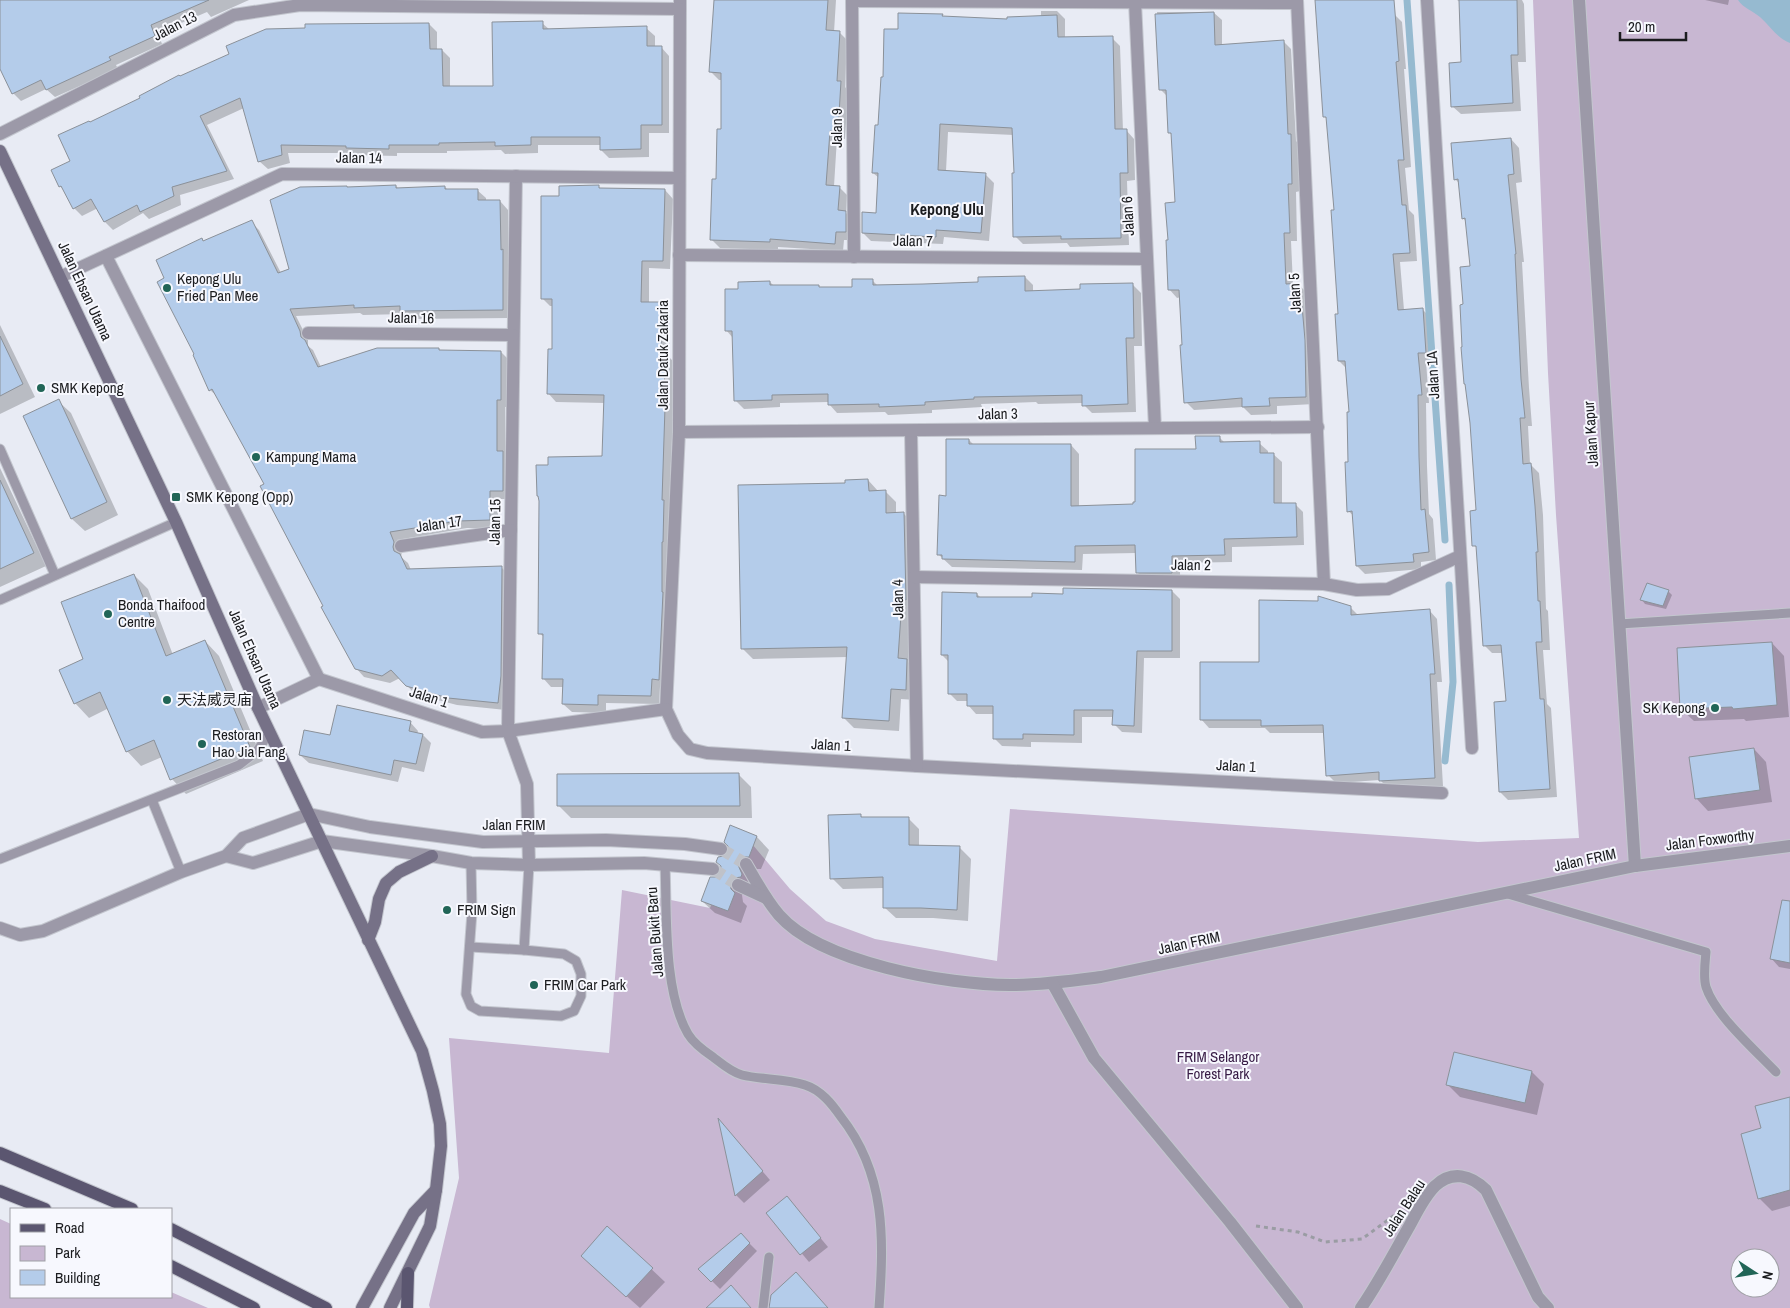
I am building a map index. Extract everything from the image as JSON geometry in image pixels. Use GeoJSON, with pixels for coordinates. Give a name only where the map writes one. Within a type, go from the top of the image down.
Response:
{"type":"FeatureCollection","features":[{"type":"Feature","properties":{"kind":"main road"},"geometry":{"type":"LineString","coordinates":[[0,1152],[130,1208]]}},
{"type":"Feature","properties":{"kind":"main road"},"geometry":{"type":"LineString","coordinates":[[0,1191],[42,1208]]}},
{"type":"Feature","properties":{"kind":"main road"},"geometry":{"type":"LineString","coordinates":[[172,1230],[326,1308]]}},
{"type":"Feature","properties":{"kind":"main road"},"geometry":{"type":"LineString","coordinates":[[172,1267],[254,1308]]}},
{"type":"Feature","properties":{"kind":"main road"},"geometry":{"type":"LineString","coordinates":[[407,1308],[408,1273]]}},
{"type":"Feature","properties":{"kind":"street"},"geometry":{"type":"LineString","coordinates":[[852,0],[1297,2]]}},
{"type":"Feature","properties":{"kind":"street","name":"Jalan 9"},"geometry":{"type":"LineString","coordinates":[[852,0],[854,256]]}},
{"type":"Feature","properties":{"kind":"street","name":"Jalan 1A"},"geometry":{"type":"LineString","coordinates":[[1426,0],[1472,748]]}},
{"type":"Feature","properties":{"kind":"street","name":"Jalan Kapur"},"geometry":{"type":"LineString","coordinates":[[1579,0],[1635,866]]}},
{"type":"Feature","properties":{"kind":"street","name":"Jalan 6"},"geometry":{"type":"LineString","coordinates":[[1135,2],[1155,428]]}},
{"type":"Feature","properties":{"kind":"street","name":"Jalan 5"},"geometry":{"type":"LineString","coordinates":[[1297,2],[1324,584]]}},
{"type":"Feature","properties":{"kind":"street","name":"Jalan 13"},"geometry":{"type":"LineString","coordinates":[[0,134],[234,15],[300,5],[680,5]]}},
{"type":"Feature","properties":{"kind":"street","name":"Jalan Datuk Zakaria"},"geometry":{"type":"LineString","coordinates":[[666,709],[679,432],[680,5]]}},
{"type":"Feature","properties":{"kind":"street","name":"Jalan Ehsan Utama"},"geometry":{"type":"LineString","coordinates":[[0,151],[176,522],[258,708],[422,1051],[440,1124],[441,1146],[436,1190],[430,1226],[390,1308]]}},
{"type":"Feature","properties":{"kind":"street","name":"Jalan 14"},"geometry":{"type":"LineString","coordinates":[[60,277],[282,174],[679,178]]}},
{"type":"Feature","properties":{"kind":"street","name":"Jalan 15"},"geometry":{"type":"LineString","coordinates":[[516,176],[508,731],[527,784],[529,865]]}},
{"type":"Feature","properties":{"kind":"street","name":"Jalan 7"},"geometry":{"type":"LineString","coordinates":[[679,255],[1147,260]]}},
{"type":"Feature","properties":{"kind":"street"},"geometry":{"type":"LineString","coordinates":[[106,256],[319,679],[258,708]]}},
{"type":"Feature","properties":{"kind":"street","name":"Jalan 16"},"geometry":{"type":"LineString","coordinates":[[308,333],[513,335]]}},
{"type":"Feature","properties":{"kind":"street","name":"Jalan 3"},"geometry":{"type":"LineString","coordinates":[[679,432],[1318,427]]}},
{"type":"Feature","properties":{"kind":"street","name":"Jalan 4"},"geometry":{"type":"LineString","coordinates":[[911,431],[917,766]]}},
{"type":"Feature","properties":{"kind":"street","name":"Jalan 17"},"geometry":{"type":"LineString","coordinates":[[401,546],[511,530]]}},
{"type":"Feature","properties":{"kind":"street","name":"Jalan 2"},"geometry":{"type":"LineString","coordinates":[[914,577],[1324,584],[1357,590],[1388,588],[1460,556]]}},
{"type":"Feature","properties":{"kind":"street","name":"Jalan 1"},"geometry":{"type":"LineString","coordinates":[[319,679],[482,732],[508,731],[666,709],[678,735],[690,749],[707,753],[917,766],[1442,793]]}},
{"type":"Feature","properties":{"kind":"street"},"geometry":{"type":"LineString","coordinates":[[0,928],[20,935],[43,931],[181,872],[226,856],[243,838],[309,814]]}},
{"type":"Feature","properties":{"kind":"street","name":"Jalan FRIM"},"geometry":{"type":"LineString","coordinates":[[309,814],[411,834],[483,842],[644,842],[685,844],[721,849]]}},
{"type":"Feature","properties":{"kind":"street"},"geometry":{"type":"LineString","coordinates":[[226,856],[253,863],[322,841],[471,863],[529,865],[644,863],[713,869]]}},
{"type":"Feature","properties":{"kind":"street","name":"Jalan Foxworthy"},"geometry":{"type":"LineString","coordinates":[[1635,866],[1790,846]]}},
{"type":"Feature","properties":{"kind":"street"},"geometry":{"type":"LineString","coordinates":[[368,940],[375,922],[379,899],[386,883],[398,872],[432,856]]}},
{"type":"Feature","properties":{"kind":"street","name":"Jalan FRIM"},"geometry":{"type":"LineString","coordinates":[[746,864],[779,916],[815,942],[842,955],[917,974],[978,984],[1053,984],[1101,977],[1635,866]]}},
{"type":"Feature","properties":{"kind":"street","name":"Jalan FRIM"},"geometry":{"type":"LineString","coordinates":[[738,885],[766,898]]}},
{"type":"Feature","properties":{"kind":"street"},"geometry":{"type":"LineString","coordinates":[[1053,984],[1094,1058],[1230,1222],[1297,1308]]}},
{"type":"Feature","properties":{"kind":"street","name":"Jalan Balau"},"geometry":{"type":"LineString","coordinates":[[1361,1308],[1423,1203],[1436,1186],[1457,1176],[1468,1177],[1477,1181],[1486,1190],[1538,1297],[1548,1308]]}},
{"type":"Feature","properties":{"kind":"street"},"geometry":{"type":"LineString","coordinates":[[362,1308],[414,1213],[436,1190]]}},
{"type":"Feature","properties":{"kind":"lane"},"geometry":{"type":"LineString","coordinates":[[0,449],[55,576]]}},
{"type":"Feature","properties":{"kind":"lane"},"geometry":{"type":"LineString","coordinates":[[0,600],[176,522]]}},
{"type":"Feature","properties":{"kind":"lane"},"geometry":{"type":"LineString","coordinates":[[1619,624],[1790,613]]}},
{"type":"Feature","properties":{"kind":"lane"},"geometry":{"type":"LineString","coordinates":[[0,859],[239,765],[257,751],[270,732]]}},
{"type":"Feature","properties":{"kind":"lane"},"geometry":{"type":"LineString","coordinates":[[152,800],[181,872]]}},
{"type":"Feature","properties":{"kind":"lane"},"geometry":{"type":"LineString","coordinates":[[470,947],[564,954],[576,961],[581,974],[581,996],[574,1011],[561,1016],[480,1011],[471,1006],[466,994],[472,912],[471,863]]}},
{"type":"Feature","properties":{"kind":"lane","name":"Jalan Bukit Baru"},"geometry":{"type":"LineString","coordinates":[[665,864],[669,968],[679,1015],[689,1035],[708,1054],[740,1074],[805,1085],[820,1093],[848,1125],[862,1152],[875,1187],[880,1211],[882,1232],[880,1308]]}},
{"type":"Feature","properties":{"kind":"lane"},"geometry":{"type":"LineString","coordinates":[[524,950],[529,865]]}},
{"type":"Feature","properties":{"kind":"lane"},"geometry":{"type":"LineString","coordinates":[[1506,893],[1706,952],[1706,986],[1712,1000],[1722,1015],[1776,1072]]}},
{"type":"Feature","properties":{"kind":"lane"},"geometry":{"type":"LineString","coordinates":[[763,1308],[769,1256]]}},
{"type":"Feature","properties":{"kind":"path"},"geometry":{"type":"LineString","coordinates":[[1230,1222],[1298,1232],[1325,1242],[1362,1239],[1398,1212]]}},
{"type":"Feature","properties":{"kind":"green space","name":"FRIM Selangor Forest Park"},"geometry":{"type":"Polygon","coordinates":[[[1533,0],[1790,0],[1790,1308],[430,1308],[429,1305],[459,1178],[449,1038],[609,1053],[622,890],[710,908],[742,832],[790,889],[826,921],[875,939],[997,961],[1010,809],[1478,842],[1579,838],[1548,373],[1533,0]]]}},
{"type":"Feature","properties":{"kind":"green space"},"geometry":{"type":"Polygon","coordinates":[[[0,1219],[10,1224],[10,1298],[172,1298],[172,1292],[208,1308],[0,1308],[0,1219]]]}},
{"type":"Feature","properties":{"kind":"water"},"geometry":{"type":"Polygon","coordinates":[[[1738,0],[1790,0],[1790,43],[1777,35],[1760,17],[1738,0]]]}},
{"type":"Feature","properties":{"kind":"building"},"geometry":{"type":"Polygon","coordinates":[[[0,0],[209,0],[151,25],[155,36],[109,57],[111,60],[46,90],[41,80],[12,94],[0,69],[0,0]]]}},
{"type":"Feature","properties":{"kind":"building"},"geometry":{"type":"Polygon","coordinates":[[[714,0],[828,0],[826,30],[840,31],[837,81],[841,81],[838,131],[830,131],[826,185],[840,186],[838,210],[846,211],[846,232],[836,232],[835,244],[770,239],[770,242],[710,240],[712,179],[716,179],[717,129],[721,129],[721,73],[709,72],[714,0]]]}},
{"type":"Feature","properties":{"kind":"building"},"geometry":{"type":"Polygon","coordinates":[[[1315,0],[1394,0],[1399,61],[1396,62],[1404,160],[1398,160],[1402,205],[1406,205],[1410,253],[1393,254],[1398,310],[1423,308],[1426,353],[1418,353],[1422,395],[1418,395],[1421,510],[1425,509],[1429,552],[1413,554],[1414,562],[1356,566],[1352,511],[1347,512],[1345,462],[1348,462],[1347,412],[1349,412],[1345,361],[1338,361],[1335,314],[1338,314],[1331,210],[1334,210],[1326,117],[1323,117],[1315,0]]]}},
{"type":"Feature","properties":{"kind":"building"},"geometry":{"type":"Polygon","coordinates":[[[1459,0],[1517,0],[1518,55],[1511,55],[1513,103],[1451,107],[1449,63],[1461,62],[1459,0]]]}},
{"type":"Feature","properties":{"kind":"building"},"geometry":{"type":"Polygon","coordinates":[[[1214,12],[1215,45],[1284,40],[1288,134],[1291,134],[1292,184],[1288,184],[1290,233],[1284,233],[1286,284],[1300,283],[1305,340],[1306,397],[1269,398],[1270,406],[1242,407],[1242,398],[1184,403],[1179,290],[1168,290],[1166,240],[1168,240],[1165,203],[1175,202],[1171,133],[1168,133],[1166,90],[1159,90],[1155,14],[1214,12]]]}},
{"type":"Feature","properties":{"kind":"building"},"geometry":{"type":"Polygon","coordinates":[[[898,13],[1007,19],[1007,17],[1057,15],[1058,37],[1113,36],[1115,129],[1127,129],[1128,173],[1120,173],[1121,238],[1061,239],[1061,236],[1013,237],[1012,173],[1014,173],[1012,128],[940,124],[938,170],[986,173],[981,233],[936,230],[936,237],[862,233],[862,212],[876,213],[878,173],[872,173],[875,125],[878,125],[881,77],[883,77],[884,29],[898,29],[898,13]]]}},
{"type":"Feature","properties":{"kind":"building"},"geometry":{"type":"Polygon","coordinates":[[[543,21],[543,29],[647,26],[647,46],[662,46],[662,125],[641,125],[641,149],[600,150],[600,137],[531,137],[531,145],[495,146],[495,142],[439,143],[439,145],[389,145],[389,149],[281,145],[282,155],[258,162],[240,98],[200,116],[227,171],[172,187],[174,196],[140,212],[137,205],[104,222],[91,199],[73,209],[51,170],[70,161],[58,135],[140,98],[139,96],[179,75],[229,54],[226,46],[266,29],[305,28],[305,24],[429,23],[430,49],[442,49],[443,86],[493,86],[492,22],[543,21]]]}},
{"type":"Feature","properties":{"kind":"building"},"geometry":{"type":"Polygon","coordinates":[[[1511,138],[1514,174],[1508,175],[1516,254],[1521,379],[1525,418],[1520,418],[1523,464],[1531,463],[1535,506],[1538,552],[1536,552],[1538,601],[1540,601],[1542,642],[1536,642],[1540,699],[1544,699],[1550,789],[1499,792],[1494,702],[1506,701],[1501,645],[1483,646],[1476,546],[1472,546],[1470,511],[1476,510],[1470,423],[1461,347],[1460,305],[1463,304],[1460,267],[1470,266],[1465,218],[1462,219],[1458,179],[1454,180],[1451,143],[1511,138]]]}},
{"type":"Feature","properties":{"kind":"building"},"geometry":{"type":"Polygon","coordinates":[[[396,185],[396,188],[445,186],[445,189],[478,189],[478,200],[500,200],[501,250],[503,249],[503,310],[400,311],[400,306],[354,308],[354,305],[290,309],[301,337],[305,340],[318,367],[377,348],[501,351],[501,400],[497,400],[497,451],[503,451],[503,491],[490,491],[490,520],[458,521],[390,532],[394,542],[394,551],[400,554],[407,569],[502,566],[501,676],[498,703],[448,698],[406,686],[391,670],[382,676],[355,669],[321,607],[323,606],[260,486],[264,484],[212,389],[209,391],[194,354],[157,282],[164,278],[156,260],[202,238],[203,241],[252,220],[278,273],[289,269],[270,200],[300,187],[396,185]]]}},
{"type":"Feature","properties":{"kind":"building"},"geometry":{"type":"Polygon","coordinates":[[[599,185],[599,188],[665,189],[663,261],[642,261],[641,302],[662,302],[661,351],[664,351],[665,407],[662,500],[664,500],[662,542],[663,592],[659,680],[652,679],[651,696],[598,695],[598,705],[562,704],[563,679],[542,679],[543,634],[538,634],[539,501],[537,496],[536,465],[548,465],[548,457],[602,456],[604,395],[547,394],[548,349],[552,349],[552,299],[541,299],[541,196],[559,196],[559,186],[599,185]]]}},
{"type":"Feature","properties":{"kind":"building"},"geometry":{"type":"Polygon","coordinates":[[[1025,276],[1025,291],[1080,289],[1080,284],[1133,283],[1134,338],[1126,338],[1128,404],[1082,406],[1082,395],[974,397],[974,399],[925,402],[925,405],[879,407],[879,404],[828,405],[828,394],[772,395],[772,400],[734,401],[732,331],[725,331],[725,289],[738,289],[738,282],[770,281],[770,285],[852,287],[852,279],[873,279],[873,285],[978,282],[978,277],[1025,276]]]}},
{"type":"Feature","properties":{"kind":"building"},"geometry":{"type":"Polygon","coordinates":[[[0,336],[23,384],[0,396],[0,336]]]}},
{"type":"Feature","properties":{"kind":"building"},"geometry":{"type":"Polygon","coordinates":[[[59,399],[107,502],[71,519],[23,416],[59,399]]]}},
{"type":"Feature","properties":{"kind":"building"},"geometry":{"type":"Polygon","coordinates":[[[1195,436],[1220,436],[1220,442],[1260,441],[1260,453],[1274,453],[1274,503],[1296,503],[1297,537],[1224,539],[1225,555],[1172,556],[1172,573],[1136,573],[1135,545],[1075,546],[1075,562],[942,559],[942,555],[937,555],[939,495],[946,496],[946,439],[969,439],[969,444],[1071,444],[1071,506],[1133,504],[1135,502],[1135,449],[1196,449],[1195,436]]]}},
{"type":"Feature","properties":{"kind":"building"},"geometry":{"type":"Polygon","coordinates":[[[868,479],[869,491],[886,490],[886,513],[904,512],[906,600],[902,600],[898,658],[907,659],[906,690],[891,689],[889,721],[842,718],[847,647],[741,649],[738,485],[845,483],[845,480],[868,479]]]}},
{"type":"Feature","properties":{"kind":"building"},"geometry":{"type":"Polygon","coordinates":[[[0,480],[34,553],[0,569],[0,480]]]}},
{"type":"Feature","properties":{"kind":"building"},"geometry":{"type":"Polygon","coordinates":[[[134,574],[166,656],[205,640],[250,747],[170,780],[154,740],[126,752],[100,692],[74,704],[59,670],[83,659],[61,602],[134,574]]]}},
{"type":"Feature","properties":{"kind":"building"},"geometry":{"type":"Polygon","coordinates":[[[1647,583],[1669,590],[1663,606],[1640,600],[1647,583]]]}},
{"type":"Feature","properties":{"kind":"building"},"geometry":{"type":"Polygon","coordinates":[[[1063,588],[1172,590],[1172,651],[1137,651],[1134,726],[1112,725],[1113,710],[1074,710],[1074,735],[1023,734],[1023,739],[993,739],[993,706],[967,706],[967,694],[948,694],[948,655],[941,655],[942,592],[977,593],[977,597],[1032,597],[1032,593],[1063,594],[1063,588]]]}},
{"type":"Feature","properties":{"kind":"building"},"geometry":{"type":"Polygon","coordinates":[[[1318,596],[1351,606],[1351,615],[1430,609],[1435,674],[1430,674],[1435,778],[1379,781],[1379,772],[1326,776],[1323,725],[1261,726],[1261,720],[1200,720],[1200,662],[1259,662],[1259,600],[1318,601],[1318,596]]]}},
{"type":"Feature","properties":{"kind":"building"},"geometry":{"type":"Polygon","coordinates":[[[1772,642],[1777,705],[1733,709],[1732,707],[1680,709],[1677,648],[1772,642]]]}},
{"type":"Feature","properties":{"kind":"building"},"geometry":{"type":"Polygon","coordinates":[[[337,705],[411,721],[409,731],[423,734],[416,764],[394,760],[391,775],[299,755],[304,730],[330,735],[337,705]]]}},
{"type":"Feature","properties":{"kind":"building"},"geometry":{"type":"Polygon","coordinates":[[[1754,748],[1760,790],[1695,799],[1689,757],[1754,748]]]}},
{"type":"Feature","properties":{"kind":"building"},"geometry":{"type":"Polygon","coordinates":[[[739,773],[740,806],[557,806],[557,774],[739,773]]]}},
{"type":"Feature","properties":{"kind":"building"},"geometry":{"type":"Polygon","coordinates":[[[861,814],[861,817],[909,817],[909,845],[960,846],[957,910],[883,908],[883,877],[830,879],[828,815],[861,814]]]}},
{"type":"Feature","properties":{"kind":"building"},"geometry":{"type":"Polygon","coordinates":[[[730,825],[757,836],[749,857],[742,857],[739,860],[738,865],[742,874],[741,877],[734,878],[730,882],[731,889],[735,893],[728,911],[701,901],[710,877],[716,877],[720,873],[721,866],[716,862],[718,857],[724,856],[729,851],[728,846],[724,842],[730,825]]]}},
{"type":"Feature","properties":{"kind":"building"},"geometry":{"type":"Polygon","coordinates":[[[1782,900],[1790,901],[1790,963],[1770,959],[1782,900]]]}},
{"type":"Feature","properties":{"kind":"building"},"geometry":{"type":"Polygon","coordinates":[[[1454,1052],[1532,1071],[1525,1103],[1446,1085],[1454,1052]]]}},
{"type":"Feature","properties":{"kind":"building"},"geometry":{"type":"Polygon","coordinates":[[[1790,1097],[1790,1190],[1758,1199],[1741,1134],[1761,1128],[1755,1106],[1790,1097]]]}},
{"type":"Feature","properties":{"kind":"building"},"geometry":{"type":"Polygon","coordinates":[[[718,1118],[763,1171],[735,1196],[718,1118]]]}},
{"type":"Feature","properties":{"kind":"building"},"geometry":{"type":"Polygon","coordinates":[[[787,1196],[821,1238],[800,1255],[766,1213],[787,1196]]]}},
{"type":"Feature","properties":{"kind":"building"},"geometry":{"type":"Polygon","coordinates":[[[607,1226],[653,1268],[626,1297],[581,1256],[607,1226]]]}},
{"type":"Feature","properties":{"kind":"building"},"geometry":{"type":"Polygon","coordinates":[[[741,1233],[750,1243],[711,1282],[698,1269],[741,1233]]]}},
{"type":"Feature","properties":{"kind":"building"},"geometry":{"type":"Polygon","coordinates":[[[796,1272],[828,1308],[769,1308],[771,1295],[796,1272]]]}},
{"type":"Feature","properties":{"kind":"building"},"geometry":{"type":"Polygon","coordinates":[[[731,1285],[751,1308],[706,1308],[731,1285]]]}},
{"type":"Feature","properties":{"kind":"waterway"},"geometry":{"type":"LineString","coordinates":[[1407,0],[1445,540]]}},
{"type":"Feature","properties":{"kind":"waterway"},"geometry":{"type":"LineString","coordinates":[[1445,761],[1453,682],[1449,585]]}},
{"type":"Feature","properties":{"kind":"tunnel"},"geometry":{"type":"LineString","coordinates":[[721,849],[746,864]]}},
{"type":"Feature","properties":{"kind":"tunnel"},"geometry":{"type":"LineString","coordinates":[[713,869],[738,885]]}},
{"type":"Feature","properties":{"kind":"place","name":"Kepong Ulu Fried Pan Mee"},"geometry":{"type":"Point","coordinates":[167,288]}},
{"type":"Feature","properties":{"kind":"place","name":"SMK Kepong"},"geometry":{"type":"Point","coordinates":[41,388]}},
{"type":"Feature","properties":{"kind":"place","name":"Kampung Mama"},"geometry":{"type":"Point","coordinates":[256,457]}},
{"type":"Feature","properties":{"kind":"place","name":"SMK Kepong (Opp)"},"geometry":{"type":"Point","coordinates":[176,497]}},
{"type":"Feature","properties":{"kind":"place","name":"Bonda Thaifood Centre"},"geometry":{"type":"Point","coordinates":[108,614]}},
{"type":"Feature","properties":{"kind":"place","name":"天法威灵庙"},"geometry":{"type":"Point","coordinates":[167,700]}},
{"type":"Feature","properties":{"kind":"place","name":"SK Kepong"},"geometry":{"type":"Point","coordinates":[1715,708]}},
{"type":"Feature","properties":{"kind":"place","name":"Restoran Hao Jia Fang"},"geometry":{"type":"Point","coordinates":[202,744]}},
{"type":"Feature","properties":{"kind":"place","name":"FRIM Sign"},"geometry":{"type":"Point","coordinates":[447,910]}},
{"type":"Feature","properties":{"kind":"place","name":"FRIM Car Park"},"geometry":{"type":"Point","coordinates":[534,985]}},
{"type":"Feature","properties":{"kind":"district","name":"Kepong Ulu"},"geometry":{"type":"Point","coordinates":[947,209]}}]}
